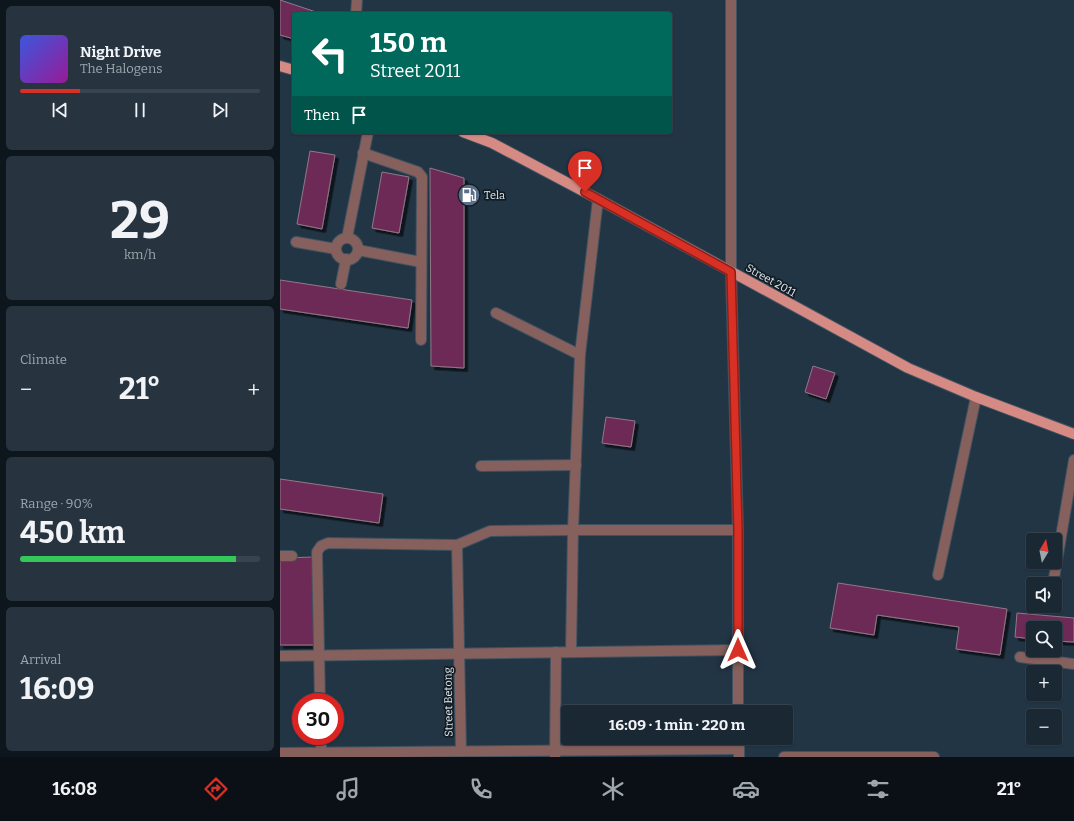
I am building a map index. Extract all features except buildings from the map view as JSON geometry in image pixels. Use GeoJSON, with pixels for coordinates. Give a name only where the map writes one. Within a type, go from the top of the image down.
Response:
{"type":"FeatureCollection","features":[{"type":"Feature","properties":{"kind":"main road"},"geometry":{"type":"LineString","coordinates":[[280,66],[292,69]]}},
{"type":"Feature","properties":{"kind":"main road","name":"Street 2011"},"geometry":{"type":"LineString","coordinates":[[468,134],[492,143],[598,199],[908,368],[976,397],[1074,434]]}},
{"type":"Feature","properties":{"kind":"street"},"geometry":{"type":"LineString","coordinates":[[356,12],[357,0]]}},
{"type":"Feature","properties":{"kind":"street"},"geometry":{"type":"LineString","coordinates":[[731,0],[731,272],[738,530],[738,705]]}},
{"type":"Feature","properties":{"kind":"street"},"geometry":{"type":"LineString","coordinates":[[346,238],[368,134]]}},
{"type":"Feature","properties":{"kind":"street"},"geometry":{"type":"LineString","coordinates":[[363,153],[420,174],[422,177],[421,340]]}},
{"type":"Feature","properties":{"kind":"street"},"geometry":{"type":"LineString","coordinates":[[571,652],[573,530],[580,355],[598,199]]}},
{"type":"Feature","properties":{"kind":"street"},"geometry":{"type":"LineString","coordinates":[[346,238],[353,239],[355,241],[358,250],[355,256],[349,259],[346,259],[338,254],[336,249],[340,240],[346,238]]}},
{"type":"Feature","properties":{"kind":"street"},"geometry":{"type":"LineString","coordinates":[[296,242],[336,249]]}},
{"type":"Feature","properties":{"kind":"street"},"geometry":{"type":"LineString","coordinates":[[358,250],[421,262]]}},
{"type":"Feature","properties":{"kind":"street"},"geometry":{"type":"LineString","coordinates":[[341,284],[346,259]]}},
{"type":"Feature","properties":{"kind":"street"},"geometry":{"type":"LineString","coordinates":[[496,313],[580,355]]}},
{"type":"Feature","properties":{"kind":"street"},"geometry":{"type":"LineString","coordinates":[[938,575],[976,397]]}},
{"type":"Feature","properties":{"kind":"street"},"geometry":{"type":"LineString","coordinates":[[1054,577],[1074,460]]}},
{"type":"Feature","properties":{"kind":"street"},"geometry":{"type":"LineString","coordinates":[[482,466],[576,465]]}},
{"type":"Feature","properties":{"kind":"street"},"geometry":{"type":"LineString","coordinates":[[320,693],[317,552],[321,546],[328,543],[457,545],[490,531],[738,530]]}},
{"type":"Feature","properties":{"kind":"street","name":"Street Betong"},"geometry":{"type":"LineString","coordinates":[[457,545],[461,751]]}},
{"type":"Feature","properties":{"kind":"street"},"geometry":{"type":"LineString","coordinates":[[280,556],[292,556]]}},
{"type":"Feature","properties":{"kind":"street"},"geometry":{"type":"LineString","coordinates":[[280,656],[319,654],[738,650]]}},
{"type":"Feature","properties":{"kind":"street"},"geometry":{"type":"LineString","coordinates":[[555,754],[556,652]]}},
{"type":"Feature","properties":{"kind":"street"},"geometry":{"type":"LineString","coordinates":[[1020,657],[1074,664]]}},
{"type":"Feature","properties":{"kind":"street"},"geometry":{"type":"LineString","coordinates":[[321,745],[321,752]]}},
{"type":"Feature","properties":{"kind":"street"},"geometry":{"type":"LineString","coordinates":[[280,753],[461,751],[555,754],[739,753]]}},
{"type":"Feature","properties":{"kind":"street"},"geometry":{"type":"LineString","coordinates":[[784,757],[934,757]]}},
{"type":"Feature","properties":{"kind":"place","name":"Tela"},"geometry":{"type":"Point","coordinates":[469,195]}},
{"type":"Feature","properties":{"kind":"route"},"geometry":{"type":"LineString","coordinates":[[585,192],[731,272],[738,530],[738,650]]}}]}
